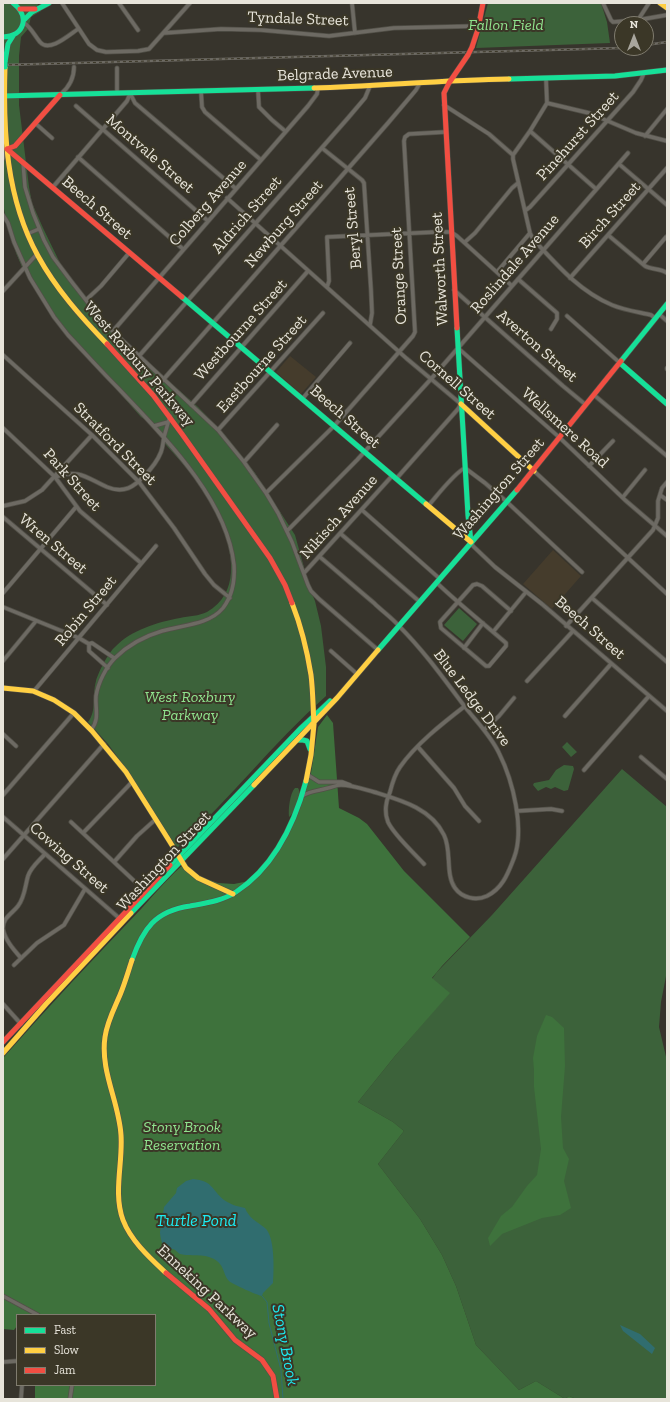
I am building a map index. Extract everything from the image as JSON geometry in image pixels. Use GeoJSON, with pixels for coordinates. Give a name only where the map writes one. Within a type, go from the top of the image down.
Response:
{"type":"FeatureCollection","features":[{"type":"Feature","properties":{"kind":"main road"},"geometry":{"type":"LineString","coordinates":[[13,3],[19,7],[36,9],[49,3]]}},
{"type":"Feature","properties":{"kind":"main road","name":"Walworth Street"},"geometry":{"type":"LineString","coordinates":[[471,542],[460,404],[444,92],[472,47],[479,26],[483,3]]}},
{"type":"Feature","properties":{"kind":"main road"},"geometry":{"type":"LineString","coordinates":[[660,3],[667,8]]}},
{"type":"Feature","properties":{"kind":"main road"},"geometry":{"type":"LineString","coordinates":[[19,7],[24,21]]}},
{"type":"Feature","properties":{"kind":"main road","name":"West Roxbury Parkway"},"geometry":{"type":"LineString","coordinates":[[36,9],[26,16],[20,30],[10,39],[6,51],[5,64],[5,147],[16,201],[27,234],[50,276],[72,306],[142,382],[170,416],[271,559],[284,584],[298,618],[311,675],[314,724]]}},
{"type":"Feature","properties":{"kind":"main road"},"geometry":{"type":"LineString","coordinates":[[3,37],[13,36]]}},
{"type":"Feature","properties":{"kind":"main road","name":"West Roxbury Parkway"},"geometry":{"type":"LineString","coordinates":[[3,42],[6,51]]}},
{"type":"Feature","properties":{"kind":"main road","name":"Belgrade Avenue"},"geometry":{"type":"LineString","coordinates":[[4,96],[370,86],[450,81],[615,76],[667,70]]}},
{"type":"Feature","properties":{"kind":"main road"},"geometry":{"type":"LineString","coordinates":[[5,147],[15,146],[60,95]]}},
{"type":"Feature","properties":{"kind":"main road","name":"Beech Street"},"geometry":{"type":"LineString","coordinates":[[5,147],[187,302],[303,398],[394,478],[471,542]]}},
{"type":"Feature","properties":{"kind":"main road","name":"Washington Street"},"geometry":{"type":"LineString","coordinates":[[3,1053],[181,862],[298,740],[327,712],[399,625],[534,471],[667,304]]}},
{"type":"Feature","properties":{"kind":"main road"},"geometry":{"type":"LineString","coordinates":[[620,363],[667,404]]}},
{"type":"Feature","properties":{"kind":"main road","name":"Cornell Street"},"geometry":{"type":"LineString","coordinates":[[460,404],[534,471]]}},
{"type":"Feature","properties":{"kind":"main road"},"geometry":{"type":"LineString","coordinates":[[3,688],[34,691],[50,697],[91,730],[104,743],[119,762],[156,819],[181,862],[189,872],[197,878],[224,888],[233,894]]}},
{"type":"Feature","properties":{"kind":"main road","name":"Washington Street"},"geometry":{"type":"LineString","coordinates":[[3,1042],[178,855],[282,747],[313,716],[346,688]]}},
{"type":"Feature","properties":{"kind":"main road","name":"Enneking Parkway"},"geometry":{"type":"LineString","coordinates":[[277,1399],[275,1381],[268,1366],[233,1338],[211,1311],[169,1276],[140,1246],[127,1228],[119,1203],[122,1136],[105,1060],[104,1044],[111,1014],[126,981],[134,955],[145,930],[158,916],[166,912],[187,906],[219,900],[244,888],[268,861],[286,833],[302,796],[308,775],[314,724]]}},
{"type":"Feature","properties":{"kind":"main road"},"geometry":{"type":"LineString","coordinates":[[298,740],[305,740],[310,745],[309,767]]}},
{"type":"Feature","properties":{"kind":"street"},"geometry":{"type":"LineString","coordinates":[[62,3],[78,29],[91,46],[99,51],[106,52],[145,51],[151,47],[190,3]]}},
{"type":"Feature","properties":{"kind":"street"},"geometry":{"type":"LineString","coordinates":[[119,3],[138,30]]}},
{"type":"Feature","properties":{"kind":"street"},"geometry":{"type":"LineString","coordinates":[[352,3],[355,34]]}},
{"type":"Feature","properties":{"kind":"street"},"geometry":{"type":"LineString","coordinates":[[603,3],[611,21],[614,21]]}},
{"type":"Feature","properties":{"kind":"street"},"geometry":{"type":"LineString","coordinates":[[641,16],[649,3]]}},
{"type":"Feature","properties":{"kind":"street"},"geometry":{"type":"LineString","coordinates":[[654,17],[667,15]]}},
{"type":"Feature","properties":{"kind":"street"},"geometry":{"type":"LineString","coordinates":[[24,21],[45,46],[53,44],[78,29]]}},
{"type":"Feature","properties":{"kind":"street","name":"Tyndale Street"},"geometry":{"type":"LineString","coordinates":[[164,33],[221,29],[261,30],[329,36],[394,28],[479,26]]}},
{"type":"Feature","properties":{"kind":"street"},"geometry":{"type":"LineString","coordinates":[[60,95],[70,83],[74,67]]}},
{"type":"Feature","properties":{"kind":"street"},"geometry":{"type":"LineString","coordinates":[[117,68],[117,93]]}},
{"type":"Feature","properties":{"kind":"street","name":"Pinehurst Street"},"geometry":{"type":"LineString","coordinates":[[526,210],[633,92],[644,73]]}},
{"type":"Feature","properties":{"kind":"street"},"geometry":{"type":"LineString","coordinates":[[546,78],[547,103],[513,155],[530,233],[533,239],[570,278],[586,290],[612,305],[657,316],[667,321]]}},
{"type":"Feature","properties":{"kind":"street","name":"Newburg Street"},"geometry":{"type":"LineString","coordinates":[[163,380],[413,94],[420,83]]}},
{"type":"Feature","properties":{"kind":"street","name":"Aldrich Street"},"geometry":{"type":"LineString","coordinates":[[139,356],[365,98],[370,86]]}},
{"type":"Feature","properties":{"kind":"street","name":"Colberg Avenue"},"geometry":{"type":"LineString","coordinates":[[113,331],[235,188],[313,100],[318,88]]}},
{"type":"Feature","properties":{"kind":"street"},"geometry":{"type":"LineString","coordinates":[[258,90],[258,106],[285,131]]}},
{"type":"Feature","properties":{"kind":"street"},"geometry":{"type":"LineString","coordinates":[[201,91],[202,108],[205,112],[260,160]]}},
{"type":"Feature","properties":{"kind":"street"},"geometry":{"type":"LineString","coordinates":[[53,187],[127,101],[130,93]]}},
{"type":"Feature","properties":{"kind":"street"},"geometry":{"type":"LineString","coordinates":[[130,93],[136,103],[235,188]]}},
{"type":"Feature","properties":{"kind":"street"},"geometry":{"type":"LineString","coordinates":[[547,103],[590,113],[644,136],[667,141]]}},
{"type":"Feature","properties":{"kind":"street"},"geometry":{"type":"LineString","coordinates":[[444,104],[488,134],[513,155]]}},
{"type":"Feature","properties":{"kind":"street","name":"Montvale Street"},"geometry":{"type":"LineString","coordinates":[[76,106],[208,221]]}},
{"type":"Feature","properties":{"kind":"street"},"geometry":{"type":"LineString","coordinates":[[644,136],[667,110]]}},
{"type":"Feature","properties":{"kind":"street"},"geometry":{"type":"LineString","coordinates":[[35,123],[52,138]]}},
{"type":"Feature","properties":{"kind":"street"},"geometry":{"type":"LineString","coordinates":[[530,131],[596,189]]}},
{"type":"Feature","properties":{"kind":"street","name":"Orange Street"},"geometry":{"type":"LineString","coordinates":[[266,493],[334,426],[415,332],[404,149],[405,137],[409,134],[445,132]]}},
{"type":"Feature","properties":{"kind":"street"},"geometry":{"type":"LineString","coordinates":[[3,159],[5,147]]}},
{"type":"Feature","properties":{"kind":"street","name":"Beryl Street"},"geometry":{"type":"LineString","coordinates":[[322,148],[348,168],[364,183],[371,306],[370,325]]}},
{"type":"Feature","properties":{"kind":"street","name":"Roslindale Avenue"},"geometry":{"type":"LineString","coordinates":[[287,531],[364,452],[431,379],[628,153]]}},
{"type":"Feature","properties":{"kind":"street"},"geometry":{"type":"LineString","coordinates":[[78,157],[183,249]]}},
{"type":"Feature","properties":{"kind":"street","name":"West Roxbury Parkway"},"geometry":{"type":"LineString","coordinates":[[23,162],[26,187],[39,229],[53,257],[86,300],[113,331],[163,380],[218,430],[244,462],[266,493],[287,531],[311,590],[319,599],[378,650]]}},
{"type":"Feature","properties":{"kind":"street"},"geometry":{"type":"LineString","coordinates":[[619,164],[667,205]]}},
{"type":"Feature","properties":{"kind":"street","name":"Birch Street"},"geometry":{"type":"LineString","coordinates":[[570,278],[667,168]]}},
{"type":"Feature","properties":{"kind":"street"},"geometry":{"type":"LineString","coordinates":[[465,242],[518,183]]}},
{"type":"Feature","properties":{"kind":"street","name":"Cornell Street"},"geometry":{"type":"LineString","coordinates":[[227,198],[460,404]]}},
{"type":"Feature","properties":{"kind":"street","name":"West Roxbury Parkway"},"geometry":{"type":"LineString","coordinates":[[3,216],[8,223],[25,268],[42,298],[68,335],[176,451],[214,506],[228,535],[232,553],[234,579],[230,598]]}},
{"type":"Feature","properties":{"kind":"street"},"geometry":{"type":"LineString","coordinates":[[27,234],[39,229]]}},
{"type":"Feature","properties":{"kind":"street"},"geometry":{"type":"LineString","coordinates":[[327,287],[329,281],[327,237],[451,232],[465,242],[512,286]]}},
{"type":"Feature","properties":{"kind":"street"},"geometry":{"type":"LineString","coordinates":[[497,272],[530,233]]}},
{"type":"Feature","properties":{"kind":"street"},"geometry":{"type":"LineString","coordinates":[[608,235],[643,264],[667,273]]}},
{"type":"Feature","properties":{"kind":"street"},"geometry":{"type":"LineString","coordinates":[[643,264],[666,237]]}},
{"type":"Feature","properties":{"kind":"street"},"geometry":{"type":"LineString","coordinates":[[86,300],[101,286],[129,253]]}},
{"type":"Feature","properties":{"kind":"street"},"geometry":{"type":"LineString","coordinates":[[4,288],[37,254]]}},
{"type":"Feature","properties":{"kind":"street","name":"Westbourne Street"},"geometry":{"type":"LineString","coordinates":[[191,405],[308,271]]}},
{"type":"Feature","properties":{"kind":"street"},"geometry":{"type":"LineString","coordinates":[[518,280],[558,313],[558,319],[551,329]]}},
{"type":"Feature","properties":{"kind":"street","name":"Averton Street"},"geometry":{"type":"LineString","coordinates":[[454,289],[586,405]]}},
{"type":"Feature","properties":{"kind":"street","name":"Eastbourne Street"},"geometry":{"type":"LineString","coordinates":[[218,430],[272,372],[323,313]]}},
{"type":"Feature","properties":{"kind":"street"},"geometry":{"type":"LineString","coordinates":[[567,316],[620,363]]}},
{"type":"Feature","properties":{"kind":"street"},"geometry":{"type":"LineString","coordinates":[[303,398],[350,343]]}},
{"type":"Feature","properties":{"kind":"street","name":"Wellsmere Road"},"geometry":{"type":"LineString","coordinates":[[458,348],[560,438],[667,536]]}},
{"type":"Feature","properties":{"kind":"street","name":"Stratford Street"},"geometry":{"type":"LineString","coordinates":[[3,355],[92,435],[139,482],[170,523],[204,574],[214,585],[230,598]]}},
{"type":"Feature","properties":{"kind":"street"},"geometry":{"type":"LineString","coordinates":[[594,395],[667,456]]}},
{"type":"Feature","properties":{"kind":"street","name":"Nikisch Avenue"},"geometry":{"type":"LineString","coordinates":[[304,573],[458,409],[460,404]]}},
{"type":"Feature","properties":{"kind":"street"},"geometry":{"type":"LineString","coordinates":[[55,476],[73,473],[84,475],[108,487],[121,490],[131,488],[139,482],[157,460],[161,451],[170,416]]}},
{"type":"Feature","properties":{"kind":"street"},"geometry":{"type":"LineString","coordinates":[[154,426],[168,422]]}},
{"type":"Feature","properties":{"kind":"street"},"geometry":{"type":"LineString","coordinates":[[244,462],[278,425]]}},
{"type":"Feature","properties":{"kind":"street","name":"Park Street"},"geometry":{"type":"LineString","coordinates":[[3,428],[55,476],[76,507],[142,563]]}},
{"type":"Feature","properties":{"kind":"street"},"geometry":{"type":"LineString","coordinates":[[3,506],[25,501],[34,496],[55,476],[92,435]]}},
{"type":"Feature","properties":{"kind":"street"},"geometry":{"type":"LineString","coordinates":[[589,466],[613,441]]}},
{"type":"Feature","properties":{"kind":"street"},"geometry":{"type":"LineString","coordinates":[[428,506],[455,476],[465,468],[506,502],[582,572]]}},
{"type":"Feature","properties":{"kind":"street"},"geometry":{"type":"LineString","coordinates":[[623,497],[645,470]]}},
{"type":"Feature","properties":{"kind":"street","name":"Cornell Street"},"geometry":{"type":"LineString","coordinates":[[534,471],[667,594]]}},
{"type":"Feature","properties":{"kind":"street"},"geometry":{"type":"LineString","coordinates":[[566,626],[655,526],[658,518],[658,501],[667,482]]}},
{"type":"Feature","properties":{"kind":"street"},"geometry":{"type":"LineString","coordinates":[[660,495],[667,500]]}},
{"type":"Feature","properties":{"kind":"street"},"geometry":{"type":"LineString","coordinates":[[3,593],[76,507]]}},
{"type":"Feature","properties":{"kind":"street"},"geometry":{"type":"LineString","coordinates":[[362,510],[439,581],[458,601],[506,643],[506,646],[489,666],[486,666],[441,628],[440,622],[458,601],[473,585],[479,585],[511,611]]}},
{"type":"Feature","properties":{"kind":"street","name":"Wren Street"},"geometry":{"type":"LineString","coordinates":[[3,517],[107,605]]}},
{"type":"Feature","properties":{"kind":"street"},"geometry":{"type":"LineString","coordinates":[[341,534],[420,602]]}},
{"type":"Feature","properties":{"kind":"street","name":"Beech Street"},"geometry":{"type":"LineString","coordinates":[[471,542],[495,567],[667,711]]}},
{"type":"Feature","properties":{"kind":"street","name":"Robin Street"},"geometry":{"type":"LineString","coordinates":[[34,691],[156,546]]}},
{"type":"Feature","properties":{"kind":"street","name":"Blue Ledge Drive"},"geometry":{"type":"LineString","coordinates":[[308,775],[319,782],[342,782],[388,796],[415,807],[426,814],[444,834],[448,848],[452,883],[459,893],[470,898],[482,898],[501,884],[506,877],[518,843],[519,827],[511,785],[499,754],[484,730],[436,668],[399,625],[320,557]]}},
{"type":"Feature","properties":{"kind":"street"},"geometry":{"type":"LineString","coordinates":[[493,632],[526,592]]}},
{"type":"Feature","properties":{"kind":"street"},"geometry":{"type":"LineString","coordinates":[[91,730],[96,724],[96,694],[100,683],[114,658],[140,640],[161,632],[208,619],[223,608],[230,598]]}},
{"type":"Feature","properties":{"kind":"street"},"geometry":{"type":"LineString","coordinates":[[592,598],[667,662]]}},
{"type":"Feature","properties":{"kind":"street"},"geometry":{"type":"LineString","coordinates":[[3,607],[79,638],[89,644],[92,643],[114,658]]}},
{"type":"Feature","properties":{"kind":"street"},"geometry":{"type":"LineString","coordinates":[[3,661],[36,621]]}},
{"type":"Feature","properties":{"kind":"street"},"geometry":{"type":"LineString","coordinates":[[464,648],[483,623]]}},
{"type":"Feature","properties":{"kind":"street"},"geometry":{"type":"LineString","coordinates":[[527,682],[573,631]]}},
{"type":"Feature","properties":{"kind":"street"},"geometry":{"type":"LineString","coordinates":[[89,644],[88,651],[108,668]]}},
{"type":"Feature","properties":{"kind":"street"},"geometry":{"type":"LineString","coordinates":[[331,651],[357,674]]}},
{"type":"Feature","properties":{"kind":"street"},"geometry":{"type":"LineString","coordinates":[[565,716],[611,664]]}},
{"type":"Feature","properties":{"kind":"street"},"geometry":{"type":"LineString","coordinates":[[584,770],[649,696]]}},
{"type":"Feature","properties":{"kind":"street"},"geometry":{"type":"LineString","coordinates":[[484,730],[499,716],[514,698]]}},
{"type":"Feature","properties":{"kind":"street"},"geometry":{"type":"LineString","coordinates":[[424,864],[392,828],[388,821],[386,811],[388,796],[400,767],[418,747],[465,706]]}},
{"type":"Feature","properties":{"kind":"street"},"geometry":{"type":"LineString","coordinates":[[3,795],[73,714]]}},
{"type":"Feature","properties":{"kind":"street"},"geometry":{"type":"LineString","coordinates":[[3,734],[16,746]]}},
{"type":"Feature","properties":{"kind":"street"},"geometry":{"type":"LineString","coordinates":[[3,859],[104,743]]}},
{"type":"Feature","properties":{"kind":"street"},"geometry":{"type":"LineString","coordinates":[[418,747],[454,788],[465,806],[479,821]]}},
{"type":"Feature","properties":{"kind":"street"},"geometry":{"type":"LineString","coordinates":[[641,757],[667,778]]}},
{"type":"Feature","properties":{"kind":"street"},"geometry":{"type":"LineString","coordinates":[[83,833],[132,782]]}},
{"type":"Feature","properties":{"kind":"street","name":"Blue Ledge Drive"},"geometry":{"type":"LineString","coordinates":[[302,796],[312,791],[336,786],[352,786]]}},
{"type":"Feature","properties":{"kind":"street"},"geometry":{"type":"LineString","coordinates":[[517,811],[551,809],[562,811]]}},
{"type":"Feature","properties":{"kind":"street","name":"Cowing Street"},"geometry":{"type":"LineString","coordinates":[[3,817],[119,918]]}},
{"type":"Feature","properties":{"kind":"street"},"geometry":{"type":"LineString","coordinates":[[114,862],[156,819]]}},
{"type":"Feature","properties":{"kind":"street"},"geometry":{"type":"LineString","coordinates":[[71,822],[145,891]]}},
{"type":"Feature","properties":{"kind":"street"},"geometry":{"type":"LineString","coordinates":[[21,958],[12,948],[6,937],[3,929],[4,924],[9,915],[22,899],[31,871],[45,854]]}},
{"type":"Feature","properties":{"kind":"street"},"geometry":{"type":"LineString","coordinates":[[14,965],[37,943],[64,925],[85,889]]}},
{"type":"Feature","properties":{"kind":"street"},"geometry":{"type":"LineString","coordinates":[[3,1004],[25,1028]]}},
{"type":"Feature","properties":{"kind":"street"},"geometry":{"type":"LineString","coordinates":[[3,1296],[36,1314]]}},
{"type":"Feature","properties":{"kind":"street"},"geometry":{"type":"LineString","coordinates":[[3,1362],[16,1361]]}},
{"type":"Feature","properties":{"kind":"street"},"geometry":{"type":"LineString","coordinates":[[21,1399],[22,1386]]}},
{"type":"Feature","properties":{"kind":"street"},"geometry":{"type":"LineString","coordinates":[[70,1399],[72,1386]]}},
{"type":"Feature","properties":{"kind":"shaded area"},"geometry":{"type":"Polygon","coordinates":[[[290,356],[316,377],[301,394],[276,372],[290,356]]]}},
{"type":"Feature","properties":{"kind":"shaded area"},"geometry":{"type":"Polygon","coordinates":[[[553,550],[581,576],[552,609],[523,584],[553,550]]]}},
{"type":"Feature","properties":{"kind":"green space","name":"West Roxbury Parkway"},"geometry":{"type":"Polygon","coordinates":[[[3,3],[37,3],[41,11],[31,17],[28,29],[21,37],[19,56],[19,105],[32,203],[60,263],[109,326],[198,407],[224,434],[255,473],[295,535],[321,626],[326,667],[326,696],[288,733],[215,811],[177,848],[124,766],[108,744],[88,722],[91,718],[93,708],[97,677],[112,650],[121,641],[137,631],[154,624],[207,612],[218,604],[225,595],[229,584],[231,561],[229,549],[218,514],[205,492],[167,446],[154,427],[141,417],[64,330],[29,274],[22,267],[16,253],[12,232],[6,219],[3,204],[3,3]]]}},
{"type":"Feature","properties":{"kind":"green space","name":"Fallon Field"},"geometry":{"type":"Polygon","coordinates":[[[488,3],[601,3],[607,22],[610,43],[476,48],[488,3]]]}},
{"type":"Feature","properties":{"kind":"green space"},"geometry":{"type":"Polygon","coordinates":[[[459,608],[477,624],[463,641],[444,625],[459,608]]]}},
{"type":"Feature","properties":{"kind":"green space","name":"Stony Brook Reservation"},"geometry":{"type":"Polygon","coordinates":[[[327,715],[333,723],[339,808],[359,818],[367,824],[404,871],[470,937],[432,978],[450,993],[395,1056],[358,1102],[393,1122],[404,1131],[378,1164],[420,1219],[442,1255],[456,1286],[476,1345],[519,1390],[536,1381],[565,1399],[35,1399],[35,1386],[156,1386],[156,1314],[16,1314],[16,1327],[14,1330],[3,1329],[3,1058],[163,884],[186,862],[188,867],[194,873],[218,883],[234,884],[249,881],[263,866],[288,828],[306,781],[311,773],[318,727],[327,715]]]}},
{"type":"Feature","properties":{"kind":"green space"},"geometry":{"type":"Polygon","coordinates":[[[567,742],[577,752],[571,757],[562,747],[567,742]]]}},
{"type":"Feature","properties":{"kind":"green space"},"geometry":{"type":"Polygon","coordinates":[[[564,765],[573,766],[574,769],[568,790],[564,791],[555,787],[551,789],[546,787],[538,791],[533,785],[534,783],[549,780],[556,770],[564,765]]]}},
{"type":"Feature","properties":{"kind":"green space"},"geometry":{"type":"Polygon","coordinates":[[[622,769],[667,807],[667,971],[661,1002],[659,1027],[667,1061],[667,1399],[576,1399],[569,1396],[565,1399],[536,1381],[519,1390],[476,1345],[456,1286],[442,1255],[420,1219],[378,1164],[404,1131],[393,1122],[358,1102],[449,993],[432,979],[437,972],[492,915],[622,769]]]}},
{"type":"Feature","properties":{"kind":"green space"},"geometry":{"type":"Polygon","coordinates":[[[295,788],[298,788],[300,795],[292,815],[289,817],[290,801],[295,788]]]}},
{"type":"Feature","properties":{"kind":"green space"},"geometry":{"type":"Polygon","coordinates":[[[546,1015],[552,1017],[564,1028],[565,1066],[561,1117],[563,1148],[569,1159],[564,1181],[571,1208],[560,1215],[542,1218],[502,1234],[490,1246],[488,1238],[501,1216],[512,1207],[537,1175],[541,1149],[534,1087],[533,1058],[537,1036],[546,1015]]]}},
{"type":"Feature","properties":{"kind":"green space"},"geometry":{"type":"Polygon","coordinates":[[[569,1396],[576,1399],[565,1399],[569,1396]]]}},
{"type":"Feature","properties":{"kind":"water","name":"Turtle Pond"},"geometry":{"type":"Polygon","coordinates":[[[193,1179],[200,1180],[211,1186],[224,1200],[229,1203],[245,1208],[251,1217],[268,1232],[271,1238],[273,1254],[273,1283],[262,1296],[229,1281],[218,1261],[210,1257],[180,1254],[174,1249],[167,1249],[164,1247],[160,1232],[164,1207],[176,1193],[177,1188],[186,1181],[193,1179]]]}},
{"type":"Feature","properties":{"kind":"water"},"geometry":{"type":"Polygon","coordinates":[[[620,1325],[640,1334],[655,1348],[652,1354],[623,1331],[620,1325]]]}},
{"type":"Feature","properties":{"kind":"waterway","name":"Stony Brook"},"geometry":{"type":"LineString","coordinates":[[262,1296],[267,1302],[269,1323],[281,1370],[283,1399]]}},
{"type":"Feature","properties":{"kind":"railway"},"geometry":{"type":"LineString","coordinates":[[654,44],[667,42]]}},
{"type":"Feature","properties":{"kind":"railway"},"geometry":{"type":"LineString","coordinates":[[3,65],[614,48]]}},
{"type":"Feature","properties":{"kind":"traffic: fast"},"geometry":{"type":"LineString","coordinates":[[3,37],[16,33],[23,24],[22,14],[13,3]]}},
{"type":"Feature","properties":{"kind":"traffic: fast"},"geometry":{"type":"LineString","coordinates":[[24,20],[32,12],[49,3]]}},
{"type":"Feature","properties":{"kind":"traffic: fast"},"geometry":{"type":"LineString","coordinates":[[5,62],[8,44],[13,36]]}},
{"type":"Feature","properties":{"kind":"traffic: fast"},"geometry":{"type":"LineString","coordinates":[[5,62],[5,67]]}},
{"type":"Feature","properties":{"kind":"traffic: fast"},"geometry":{"type":"LineString","coordinates":[[509,79],[615,76],[667,70]]}},
{"type":"Feature","properties":{"kind":"traffic: fast"},"geometry":{"type":"LineString","coordinates":[[3,96],[314,88]]}},
{"type":"Feature","properties":{"kind":"traffic: fast"},"geometry":{"type":"LineString","coordinates":[[182,297],[426,504]]}},
{"type":"Feature","properties":{"kind":"traffic: fast"},"geometry":{"type":"LineString","coordinates":[[621,361],[667,304]]}},
{"type":"Feature","properties":{"kind":"traffic: fast"},"geometry":{"type":"LineString","coordinates":[[457,328],[468,515],[471,542]]}},
{"type":"Feature","properties":{"kind":"traffic: fast"},"geometry":{"type":"LineString","coordinates":[[620,363],[667,404]]}},
{"type":"Feature","properties":{"kind":"traffic: fast"},"geometry":{"type":"LineString","coordinates":[[378,650],[517,490]]}},
{"type":"Feature","properties":{"kind":"traffic: fast"},"geometry":{"type":"LineString","coordinates":[[170,865],[301,728],[330,701]]}},
{"type":"Feature","properties":{"kind":"traffic: fast"},"geometry":{"type":"LineString","coordinates":[[298,740],[307,741],[310,749]]}},
{"type":"Feature","properties":{"kind":"traffic: fast"},"geometry":{"type":"LineString","coordinates":[[132,960],[146,931],[159,917],[178,908],[225,898],[249,882],[261,870],[272,857],[289,828],[306,781]]}},
{"type":"Feature","properties":{"kind":"traffic: fast"},"geometry":{"type":"LineString","coordinates":[[131,913],[254,785]]}},
{"type":"Feature","properties":{"kind":"traffic: slow"},"geometry":{"type":"LineString","coordinates":[[660,3],[667,8]]}},
{"type":"Feature","properties":{"kind":"traffic: slow"},"geometry":{"type":"LineString","coordinates":[[5,67],[6,140],[9,164],[13,188],[27,234],[38,256],[53,280],[78,313],[107,344]]}},
{"type":"Feature","properties":{"kind":"traffic: slow"},"geometry":{"type":"LineString","coordinates":[[314,88],[509,79]]}},
{"type":"Feature","properties":{"kind":"traffic: slow"},"geometry":{"type":"LineString","coordinates":[[461,404],[534,471]]}},
{"type":"Feature","properties":{"kind":"traffic: slow"},"geometry":{"type":"LineString","coordinates":[[426,504],[471,542]]}},
{"type":"Feature","properties":{"kind":"traffic: slow"},"geometry":{"type":"LineString","coordinates":[[292,603],[306,647],[311,675],[314,724]]}},
{"type":"Feature","properties":{"kind":"traffic: slow"},"geometry":{"type":"LineString","coordinates":[[254,785],[337,698],[378,650]]}},
{"type":"Feature","properties":{"kind":"traffic: slow"},"geometry":{"type":"LineString","coordinates":[[3,688],[33,691],[54,700],[74,713],[92,731],[126,772],[186,868],[198,878],[233,894]]}},
{"type":"Feature","properties":{"kind":"traffic: slow"},"geometry":{"type":"LineString","coordinates":[[306,781],[311,755],[314,724]]}},
{"type":"Feature","properties":{"kind":"traffic: slow"},"geometry":{"type":"LineString","coordinates":[[3,1053],[46,1004],[131,913]]}},
{"type":"Feature","properties":{"kind":"traffic: slow"},"geometry":{"type":"LineString","coordinates":[[132,960],[122,991],[107,1026],[104,1050],[107,1074],[120,1123],[121,1146],[118,1189],[120,1210],[126,1228],[136,1242],[166,1273]]}},
{"type":"Feature","properties":{"kind":"traffic: jam"},"geometry":{"type":"LineString","coordinates":[[472,47],[478,29],[483,3]]}},
{"type":"Feature","properties":{"kind":"traffic: jam"},"geometry":{"type":"LineString","coordinates":[[20,9],[35,9]]}},
{"type":"Feature","properties":{"kind":"traffic: jam"},"geometry":{"type":"LineString","coordinates":[[468,55],[472,47]]}},
{"type":"Feature","properties":{"kind":"traffic: jam"},"geometry":{"type":"LineString","coordinates":[[457,328],[444,93],[468,55]]}},
{"type":"Feature","properties":{"kind":"traffic: jam"},"geometry":{"type":"LineString","coordinates":[[7,149],[15,146],[60,95]]}},
{"type":"Feature","properties":{"kind":"traffic: jam"},"geometry":{"type":"LineString","coordinates":[[7,149],[182,297]]}},
{"type":"Feature","properties":{"kind":"traffic: jam"},"geometry":{"type":"LineString","coordinates":[[107,344],[153,395],[182,434],[270,558],[285,585],[292,603]]}},
{"type":"Feature","properties":{"kind":"traffic: jam"},"geometry":{"type":"LineString","coordinates":[[517,490],[621,361]]}},
{"type":"Feature","properties":{"kind":"traffic: jam"},"geometry":{"type":"LineString","coordinates":[[3,1042],[170,865]]}},
{"type":"Feature","properties":{"kind":"traffic: jam"},"geometry":{"type":"LineString","coordinates":[[166,1273],[209,1309],[235,1340],[262,1360],[273,1376],[277,1399]]}}]}
